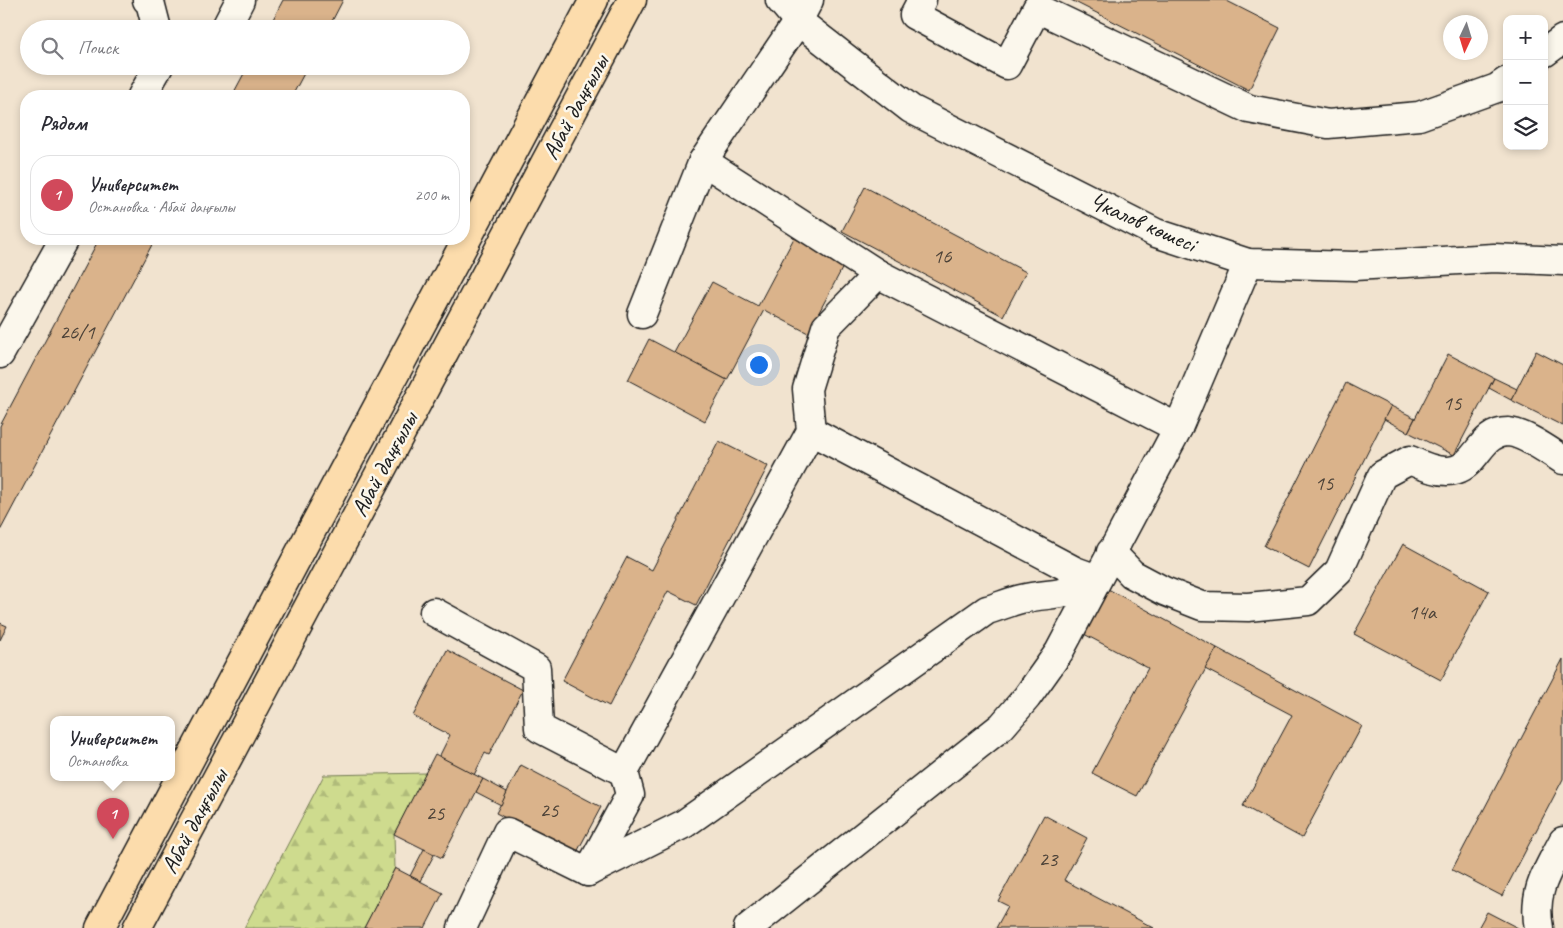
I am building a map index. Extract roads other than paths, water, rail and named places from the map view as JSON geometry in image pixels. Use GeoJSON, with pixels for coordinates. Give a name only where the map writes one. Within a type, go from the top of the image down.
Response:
{"type":"FeatureCollection","features":[{"type":"Feature","properties":{"kind":"main road","name":"Абай даңғылы"},"geometry":{"type":"LineString","coordinates":[[470,233],[594,0]]}},
{"type":"Feature","properties":{"kind":"main road","name":"Абай даңғылы"},"geometry":{"type":"LineString","coordinates":[[137,928],[632,0]]}},
{"type":"Feature","properties":{"kind":"main road","name":"Абай даңғылы"},"geometry":{"type":"LineString","coordinates":[[100,928],[464,245]]}},
{"type":"Feature","properties":{"kind":"street"},"geometry":{"type":"LineString","coordinates":[[147,0],[150,2],[155,20]]}},
{"type":"Feature","properties":{"kind":"street"},"geometry":{"type":"LineString","coordinates":[[230,20],[240,0]]}},
{"type":"Feature","properties":{"kind":"street","name":"Чкалов көшесі"},"geometry":{"type":"LineString","coordinates":[[780,0],[804,11],[911,109],[1156,234],[1248,263],[1354,266],[1494,258],[1563,262]]}},
{"type":"Feature","properties":{"kind":"street"},"geometry":{"type":"LineString","coordinates":[[922,0],[914,15],[1007,65],[1037,8],[1249,109],[1328,124],[1419,116],[1497,88],[1503,84]]}},
{"type":"Feature","properties":{"kind":"street"},"geometry":{"type":"LineString","coordinates":[[642,314],[703,161],[804,11]]}},
{"type":"Feature","properties":{"kind":"street"},"geometry":{"type":"LineString","coordinates":[[1548,50],[1563,39]]}},
{"type":"Feature","properties":{"kind":"street"},"geometry":{"type":"LineString","coordinates":[[145,90],[154,75]]}},
{"type":"Feature","properties":{"kind":"street"},"geometry":{"type":"LineString","coordinates":[[703,161],[878,274],[1178,428]]}},
{"type":"Feature","properties":{"kind":"street"},"geometry":{"type":"LineString","coordinates":[[0,354],[61,245]]}},
{"type":"Feature","properties":{"kind":"street"},"geometry":{"type":"LineString","coordinates":[[748,928],[1002,726],[1027,697],[1059,652],[1178,428],[1248,263]]}},
{"type":"Feature","properties":{"kind":"street"},"geometry":{"type":"LineString","coordinates":[[588,872],[630,795],[624,772],[811,431],[807,389],[826,327],[878,274]]}},
{"type":"Feature","properties":{"kind":"street"},"geometry":{"type":"LineString","coordinates":[[811,431],[1075,571],[1097,579]]}},
{"type":"Feature","properties":{"kind":"street"},"geometry":{"type":"LineString","coordinates":[[1112,552],[1132,574],[1164,591],[1202,606],[1248,607],[1308,601],[1339,571],[1382,475],[1410,460],[1428,469],[1451,472],[1469,464],[1491,436],[1508,432],[1535,442],[1563,460]]}},
{"type":"Feature","properties":{"kind":"street"},"geometry":{"type":"LineString","coordinates":[[588,872],[684,824],[987,610],[1022,599],[1055,596],[1078,590],[1097,579]]}},
{"type":"Feature","properties":{"kind":"street"},"geometry":{"type":"LineString","coordinates":[[434,612],[536,668],[539,728],[624,772]]}},
{"type":"Feature","properties":{"kind":"street"},"geometry":{"type":"LineString","coordinates":[[462,928],[507,832],[588,872]]}},
{"type":"Feature","properties":{"kind":"street"},"geometry":{"type":"LineString","coordinates":[[1539,928],[1536,912],[1538,889],[1563,841]]}},
{"type":"Feature","properties":{"kind":"place","name":"Университет"},"geometry":{"type":"Point","coordinates":[113,839]}}]}
